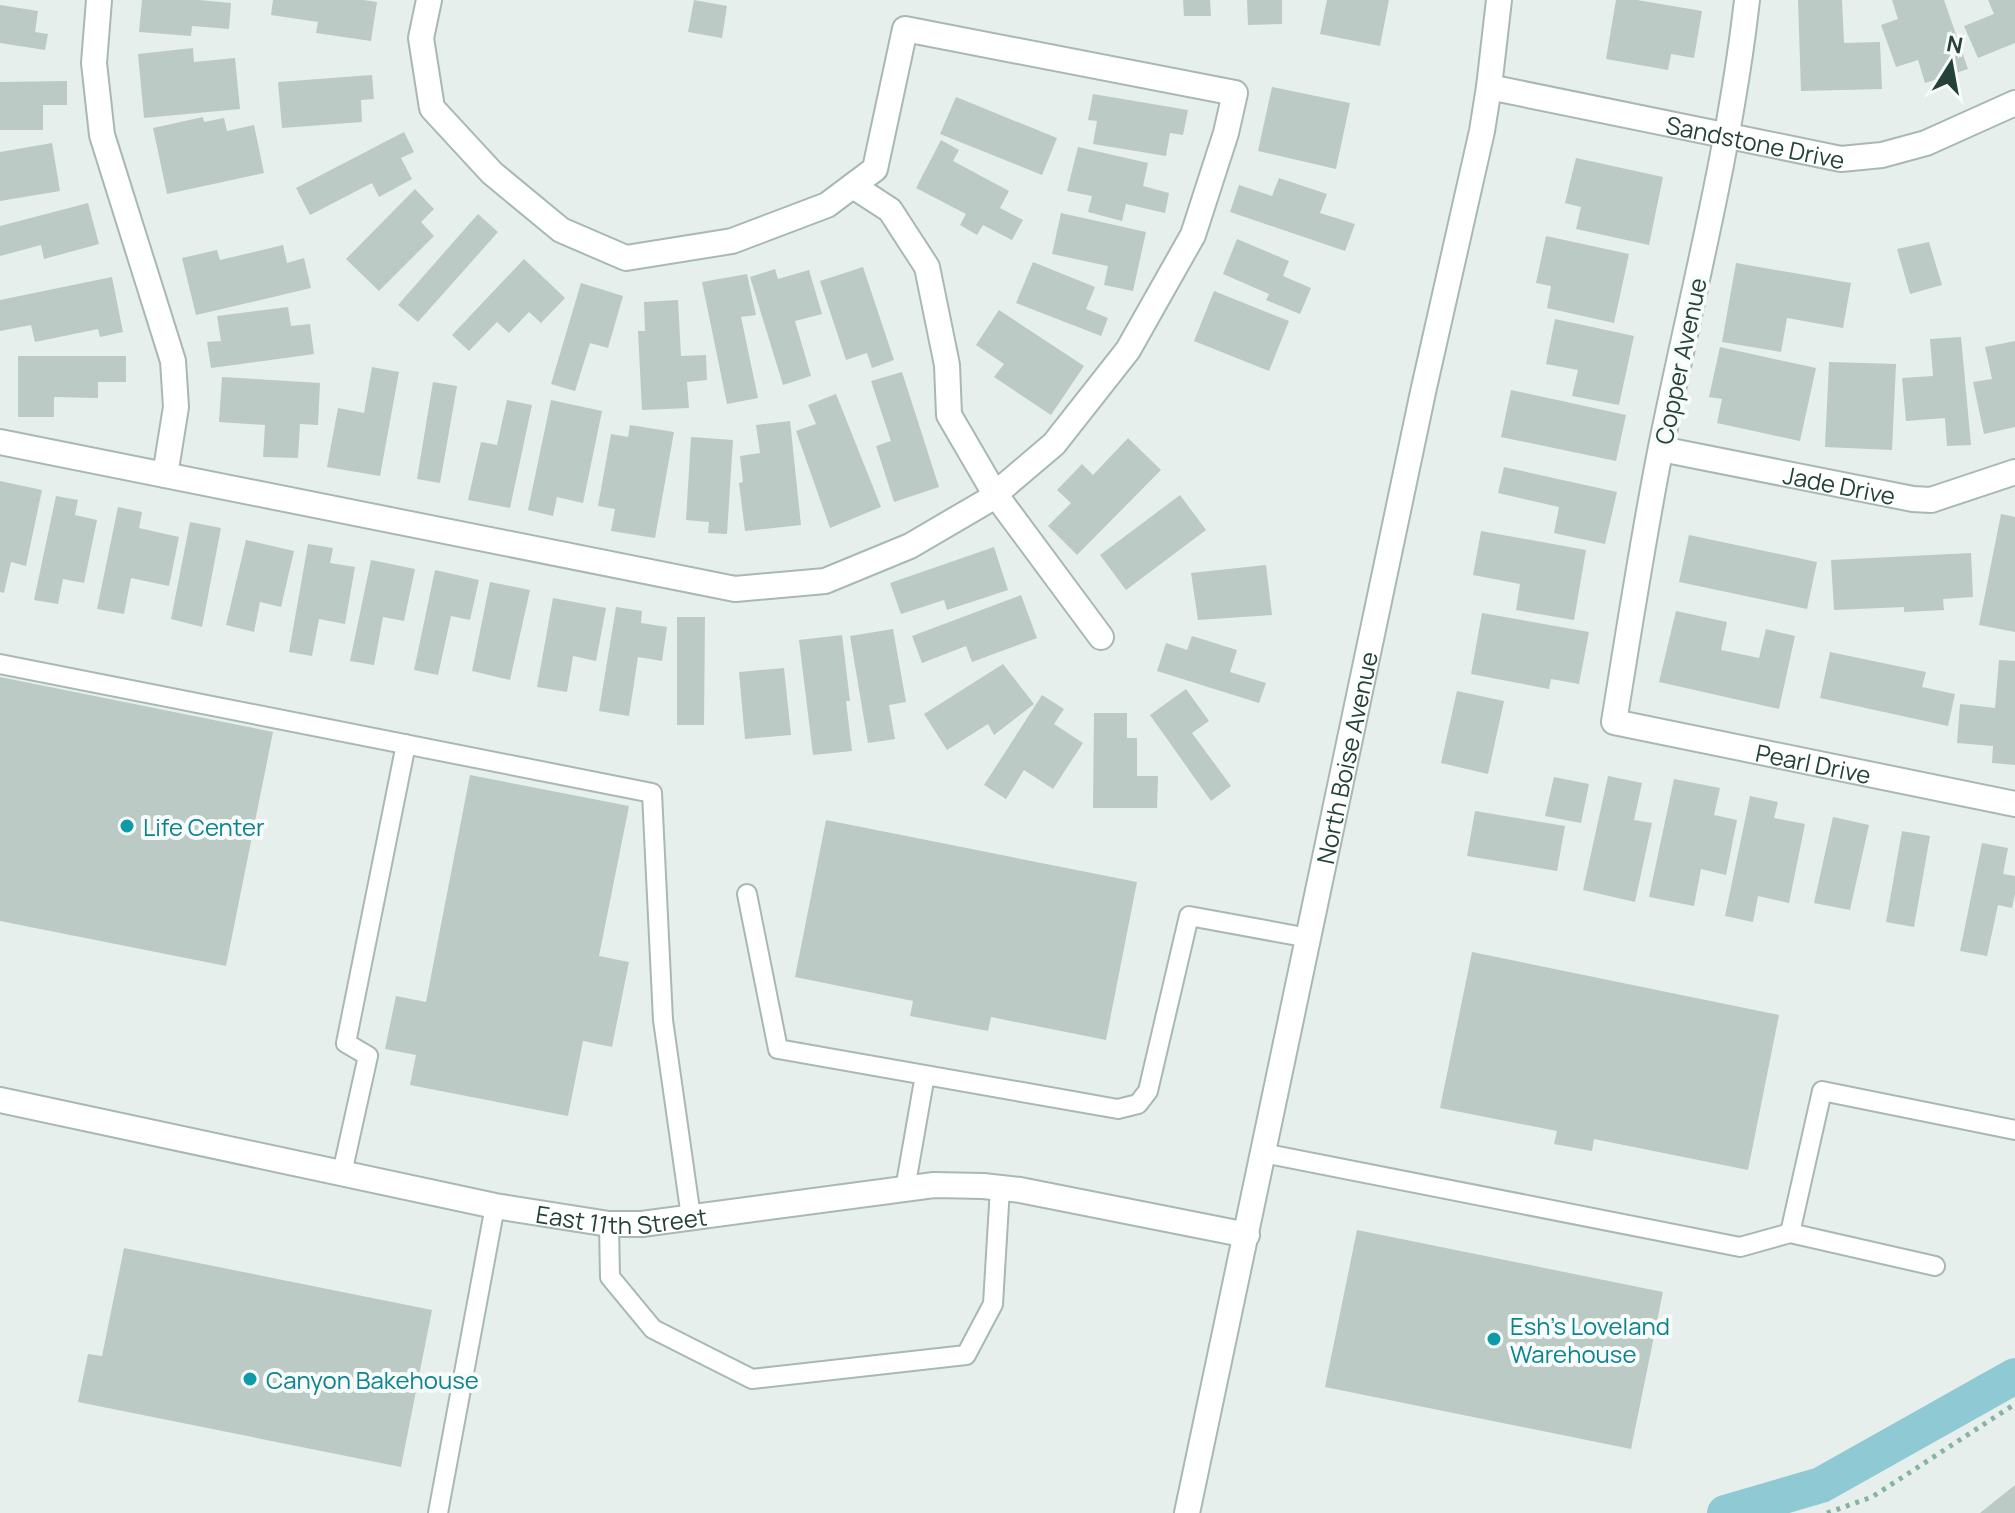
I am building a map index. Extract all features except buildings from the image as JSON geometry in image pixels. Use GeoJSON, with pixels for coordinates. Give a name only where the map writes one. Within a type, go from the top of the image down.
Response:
{"type":"FeatureCollection","features":[{"type":"Feature","properties":{"kind":"street"},"geometry":{"type":"LineString","coordinates":[[99,0],[94,63],[102,135],[173,361],[176,407],[165,475]]}},
{"type":"Feature","properties":{"kind":"street"},"geometry":{"type":"LineString","coordinates":[[0,442],[735,589],[825,581],[910,546],[987,501],[1054,444],[1128,350],[1193,235],[1226,133],[1235,93],[905,29],[875,169],[827,205],[732,241],[626,258],[561,230],[492,173],[432,108],[421,38],[429,0]]}},
{"type":"Feature","properties":{"kind":"street","name":"North Boise Avenue"},"geometry":{"type":"LineString","coordinates":[[1187,1513],[1423,392],[1482,131],[1499,0]]}},
{"type":"Feature","properties":{"kind":"street","name":"Copper Avenue"},"geometry":{"type":"LineString","coordinates":[[1614,722],[1661,449],[1727,137],[1747,0]]}},
{"type":"Feature","properties":{"kind":"street","name":"Sandstone Drive"},"geometry":{"type":"LineString","coordinates":[[1489,87],[1841,159],[1882,155],[1926,143],[2015,103]]}},
{"type":"Feature","properties":{"kind":"street"},"geometry":{"type":"LineString","coordinates":[[853,186],[890,210],[927,267],[947,365],[949,415],[995,494],[1101,637]]}},
{"type":"Feature","properties":{"kind":"street","name":"Jade Drive"},"geometry":{"type":"LineString","coordinates":[[1661,449],[1913,499],[1931,500],[2015,472]]}},
{"type":"Feature","properties":{"kind":"street","name":"Pearl Drive"},"geometry":{"type":"LineString","coordinates":[[1614,722],[2015,804]]}},
{"type":"Feature","properties":{"kind":"street","name":"East 11th Street"},"geometry":{"type":"LineString","coordinates":[[0,1100],[495,1206],[609,1224],[642,1224],[934,1185],[1020,1190],[1247,1235]]}},
{"type":"Feature","properties":{"kind":"lane"},"geometry":{"type":"LineString","coordinates":[[0,664],[652,793],[663,1020],[691,1217]]}},
{"type":"Feature","properties":{"kind":"lane"},"geometry":{"type":"LineString","coordinates":[[342,1173],[368,1056],[346,1043],[406,744]]}},
{"type":"Feature","properties":{"kind":"lane"},"geometry":{"type":"LineString","coordinates":[[747,894],[778,1049],[1118,1109],[1138,1104],[1148,1091],[1189,916],[1309,938]]}},
{"type":"Feature","properties":{"kind":"lane"},"geometry":{"type":"LineString","coordinates":[[905,1189],[925,1075]]}},
{"type":"Feature","properties":{"kind":"lane"},"geometry":{"type":"LineString","coordinates":[[1790,1233],[1822,1091],[2015,1130]]}},
{"type":"Feature","properties":{"kind":"lane"},"geometry":{"type":"LineString","coordinates":[[1263,1153],[1740,1247],[1790,1233],[1935,1266]]}},
{"type":"Feature","properties":{"kind":"lane"},"geometry":{"type":"LineString","coordinates":[[609,1224],[610,1277],[653,1329],[752,1379],[966,1355],[993,1304],[1000,1188]]}},
{"type":"Feature","properties":{"kind":"lane"},"geometry":{"type":"LineString","coordinates":[[438,1513],[495,1206]]}},
{"type":"Feature","properties":{"kind":"path"},"geometry":{"type":"LineString","coordinates":[[1827,1513],[1872,1497],[2015,1404]]}},
{"type":"Feature","properties":{"kind":"waterway"},"geometry":{"type":"LineString","coordinates":[[1725,1513],[1821,1485],[2015,1376]]}},
{"type":"Feature","properties":{"kind":"place","name":"Life Center"},"geometry":{"type":"Point","coordinates":[127,826]}},
{"type":"Feature","properties":{"kind":"place","name":"Esh's Loveland Warehouse"},"geometry":{"type":"Point","coordinates":[1494,1339]}},
{"type":"Feature","properties":{"kind":"place","name":"Canyon Bakehouse"},"geometry":{"type":"Point","coordinates":[250,1379]}}]}
